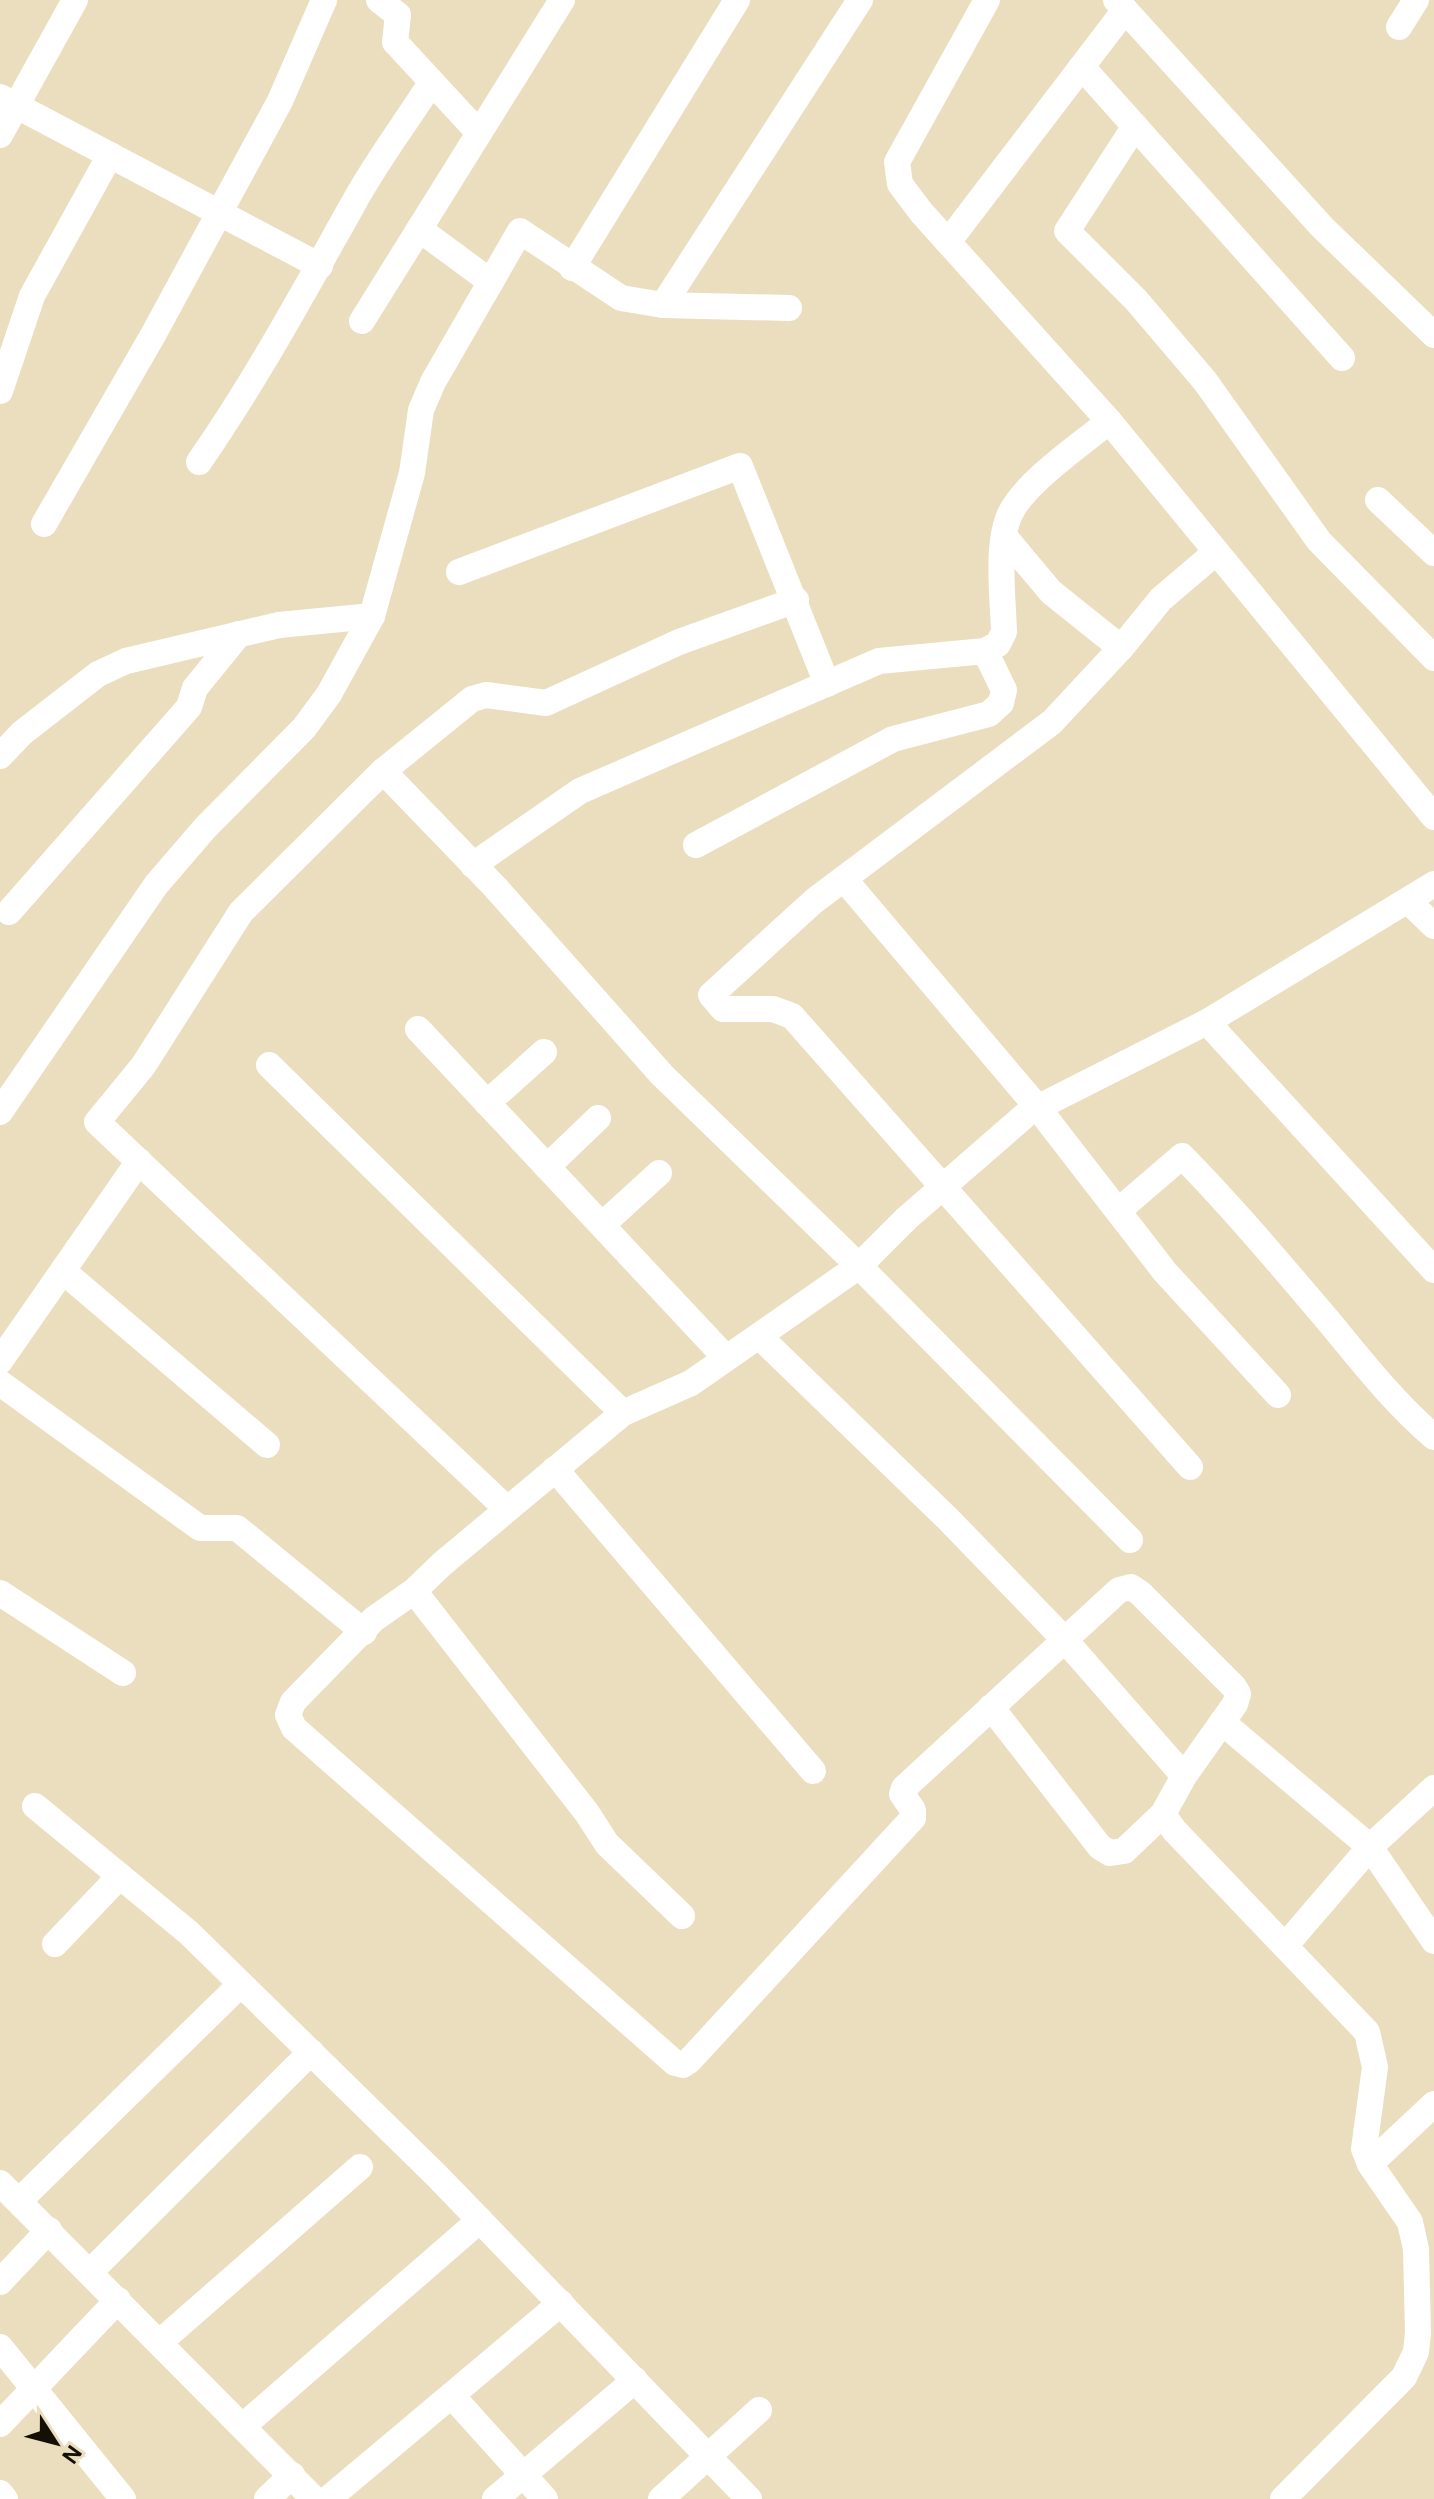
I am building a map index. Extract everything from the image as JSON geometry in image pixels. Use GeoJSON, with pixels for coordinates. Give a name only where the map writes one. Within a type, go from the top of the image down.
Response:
{"type":"FeatureCollection","features":[{"type":"Feature","properties":{"kind":"street"},"geometry":{"type":"LineString","coordinates":[[0,135],[8,101],[75,0]]}},
{"type":"Feature","properties":{"kind":"street"},"geometry":{"type":"LineString","coordinates":[[44,524],[153,335],[280,101],[324,0]]}},
{"type":"Feature","properties":{"kind":"street"},"geometry":{"type":"LineString","coordinates":[[379,0],[398,15],[395,42],[479,133]]}},
{"type":"Feature","properties":{"kind":"street"},"geometry":{"type":"LineString","coordinates":[[362,321],[562,0]]}},
{"type":"Feature","properties":{"kind":"street"},"geometry":{"type":"LineString","coordinates":[[572,268],[737,0]]}},
{"type":"Feature","properties":{"kind":"street"},"geometry":{"type":"LineString","coordinates":[[663,305],[860,0]]}},
{"type":"Feature","properties":{"kind":"street"},"geometry":{"type":"LineString","coordinates":[[987,0],[897,162],[900,184],[1109,421],[1434,817]]}},
{"type":"Feature","properties":{"kind":"street"},"geometry":{"type":"LineString","coordinates":[[1399,27],[1416,0]]}},
{"type":"Feature","properties":{"kind":"street"},"geometry":{"type":"LineString","coordinates":[[948,242],[1082,67],[1120,5],[1322,227],[1434,335]]}},
{"type":"Feature","properties":{"kind":"street"},"geometry":{"type":"LineString","coordinates":[[1082,67],[1342,358]]}},
{"type":"Feature","properties":{"kind":"street"},"geometry":{"type":"LineString","coordinates":[[199,462],[231,417],[320,266],[353,203],[431,83]]}},
{"type":"Feature","properties":{"kind":"street"},"geometry":{"type":"LineString","coordinates":[[8,101],[320,266]]}},
{"type":"Feature","properties":{"kind":"street"},"geometry":{"type":"LineString","coordinates":[[1135,126],[1067,231],[1136,300],[1205,381],[1319,541],[1434,658]]}},
{"type":"Feature","properties":{"kind":"street"},"geometry":{"type":"LineString","coordinates":[[0,391],[32,296],[110,155]]}},
{"type":"Feature","properties":{"kind":"street"},"geometry":{"type":"LineString","coordinates":[[419,229],[491,282]]}},
{"type":"Feature","properties":{"kind":"street"},"geometry":{"type":"LineString","coordinates":[[0,1112],[156,885],[205,828],[304,728],[329,694],[372,616],[412,473],[421,410],[433,382],[520,231],[621,298],[663,305],[789,308]]}},
{"type":"Feature","properties":{"kind":"street"},"geometry":{"type":"LineString","coordinates":[[473,865],[580,791],[879,661],[985,651],[998,644],[1004,632],[1004,536],[1010,515],[1023,494],[1109,421]]}},
{"type":"Feature","properties":{"kind":"street"},"geometry":{"type":"LineString","coordinates":[[459,572],[740,466],[827,684]]}},
{"type":"Feature","properties":{"kind":"street"},"geometry":{"type":"LineString","coordinates":[[1378,500],[1434,553]]}},
{"type":"Feature","properties":{"kind":"street"},"geometry":{"type":"LineString","coordinates":[[1004,536],[1051,592],[1121,648]]}},
{"type":"Feature","properties":{"kind":"street"},"geometry":{"type":"LineString","coordinates":[[1190,1467],[792,1016],[773,1009],[723,1009],[711,995],[814,901],[1052,722],[1121,648],[1161,599],[1215,553]]}},
{"type":"Feature","properties":{"kind":"street"},"geometry":{"type":"LineString","coordinates":[[507,1509],[97,1122],[143,1066],[241,912],[383,771],[472,699],[486,695],[546,703],[679,642],[796,600]]}},
{"type":"Feature","properties":{"kind":"street"},"geometry":{"type":"LineString","coordinates":[[0,756],[22,733],[98,674],[126,661],[312,620],[372,616]]}},
{"type":"Feature","properties":{"kind":"street"},"geometry":{"type":"LineString","coordinates":[[9,912],[189,707],[195,688],[239,634]]}},
{"type":"Feature","properties":{"kind":"street"},"geometry":{"type":"LineString","coordinates":[[696,845],[893,739],[989,714],[1001,703],[1004,690],[985,651]]}},
{"type":"Feature","properties":{"kind":"street"},"geometry":{"type":"LineString","coordinates":[[383,771],[473,865],[662,1075],[859,1266],[1130,1540]]}},
{"type":"Feature","properties":{"kind":"street"},"geometry":{"type":"LineString","coordinates":[[844,879],[1038,1108],[1165,1272],[1278,1395]]}},
{"type":"Feature","properties":{"kind":"street"},"geometry":{"type":"LineString","coordinates":[[991,1707],[1100,1847],[1110,1853],[1124,1851],[1163,1814],[1184,1776],[1235,1704],[1238,1694],[1140,1593],[1131,1587],[1119,1590],[1064,1639],[904,1788],[902,1794],[913,1810],[913,1818],[683,2065],[675,2063],[294,1728],[288,1715],[293,1702],[374,1619],[414,1591],[442,1564],[623,1413],[691,1383],[859,1266],[1029,1112],[1207,1022],[1434,884]]}},
{"type":"Feature","properties":{"kind":"street"},"geometry":{"type":"LineString","coordinates":[[1408,901],[1434,926]]}},
{"type":"Feature","properties":{"kind":"street"},"geometry":{"type":"LineString","coordinates":[[1207,1022],[1434,1270]]}},
{"type":"Feature","properties":{"kind":"street"},"geometry":{"type":"LineString","coordinates":[[418,1029],[726,1358]]}},
{"type":"Feature","properties":{"kind":"street"},"geometry":{"type":"LineString","coordinates":[[487,1103],[544,1052]]}},
{"type":"Feature","properties":{"kind":"street"},"geometry":{"type":"LineString","coordinates":[[269,1065],[623,1413]]}},
{"type":"Feature","properties":{"kind":"street"},"geometry":{"type":"LineString","coordinates":[[547,1167],[598,1118]]}},
{"type":"Feature","properties":{"kind":"street"},"geometry":{"type":"LineString","coordinates":[[1118,1211],[1182,1156],[1239,1215],[1389,1392],[1434,1437]]}},
{"type":"Feature","properties":{"kind":"street"},"geometry":{"type":"LineString","coordinates":[[0,1361],[139,1161]]}},
{"type":"Feature","properties":{"kind":"street"},"geometry":{"type":"LineString","coordinates":[[602,1225],[659,1173]]}},
{"type":"Feature","properties":{"kind":"street"},"geometry":{"type":"LineString","coordinates":[[63,1271],[267,1445]]}},
{"type":"Feature","properties":{"kind":"street"},"geometry":{"type":"LineString","coordinates":[[759,1336],[948,1519],[1064,1639],[1184,1776]]}},
{"type":"Feature","properties":{"kind":"street"},"geometry":{"type":"LineString","coordinates":[[0,1383],[200,1528],[237,1528],[364,1632]]}},
{"type":"Feature","properties":{"kind":"street"},"geometry":{"type":"LineString","coordinates":[[555,1469],[813,1771]]}},
{"type":"Feature","properties":{"kind":"street"},"geometry":{"type":"LineString","coordinates":[[414,1591],[587,1813],[607,1844],[682,1916]]}},
{"type":"Feature","properties":{"kind":"street"},"geometry":{"type":"LineString","coordinates":[[5,1605],[123,1673]]}},
{"type":"Feature","properties":{"kind":"street"},"geometry":{"type":"LineString","coordinates":[[1222,1722],[1370,1847],[1434,1941]]}},
{"type":"Feature","properties":{"kind":"street"},"geometry":{"type":"LineString","coordinates":[[1285,1946],[1370,1847],[1434,1788]]}},
{"type":"Feature","properties":{"kind":"street"},"geometry":{"type":"LineString","coordinates":[[35,1806],[189,1933],[480,2220],[749,2499]]}},
{"type":"Feature","properties":{"kind":"street"},"geometry":{"type":"LineString","coordinates":[[1163,1814],[1174,1830],[1367,2032],[1375,2067],[1364,2149],[1370,2164],[1410,2222],[1416,2249],[1418,2333],[1416,2352],[1404,2377],[1283,2499]]}},
{"type":"Feature","properties":{"kind":"street"},"geometry":{"type":"LineString","coordinates":[[55,1944],[120,1876]]}},
{"type":"Feature","properties":{"kind":"street"},"geometry":{"type":"LineString","coordinates":[[19,2201],[241,1984]]}},
{"type":"Feature","properties":{"kind":"street"},"geometry":{"type":"LineString","coordinates":[[90,2272],[311,2052]]}},
{"type":"Feature","properties":{"kind":"street"},"geometry":{"type":"LineString","coordinates":[[1370,2164],[1434,2104]]}},
{"type":"Feature","properties":{"kind":"street"},"geometry":{"type":"LineString","coordinates":[[160,2342],[360,2167]]}},
{"type":"Feature","properties":{"kind":"street"},"geometry":{"type":"LineString","coordinates":[[0,2183],[314,2499]]}},
{"type":"Feature","properties":{"kind":"street"},"geometry":{"type":"LineString","coordinates":[[243,2426],[480,2220]]}},
{"type":"Feature","properties":{"kind":"street"},"geometry":{"type":"LineString","coordinates":[[0,2282],[49,2230]]}},
{"type":"Feature","properties":{"kind":"street"},"geometry":{"type":"LineString","coordinates":[[0,2424],[118,2300]]}},
{"type":"Feature","properties":{"kind":"street"},"geometry":{"type":"LineString","coordinates":[[328,2499],[561,2303]]}},
{"type":"Feature","properties":{"kind":"street"},"geometry":{"type":"LineString","coordinates":[[1418,2333],[1434,2358]]}},
{"type":"Feature","properties":{"kind":"street"},"geometry":{"type":"LineString","coordinates":[[0,2347],[123,2499]]}},
{"type":"Feature","properties":{"kind":"street"},"geometry":{"type":"LineString","coordinates":[[495,2499],[635,2380]]}},
{"type":"Feature","properties":{"kind":"street"},"geometry":{"type":"LineString","coordinates":[[452,2396],[545,2499]]}},
{"type":"Feature","properties":{"kind":"street"},"geometry":{"type":"LineString","coordinates":[[661,2499],[759,2410]]}},
{"type":"Feature","properties":{"kind":"street"},"geometry":{"type":"LineString","coordinates":[[267,2499],[292,2475]]}},
{"type":"Feature","properties":{"kind":"street"},"geometry":{"type":"LineString","coordinates":[[0,2493],[5,2499]]}}]}
